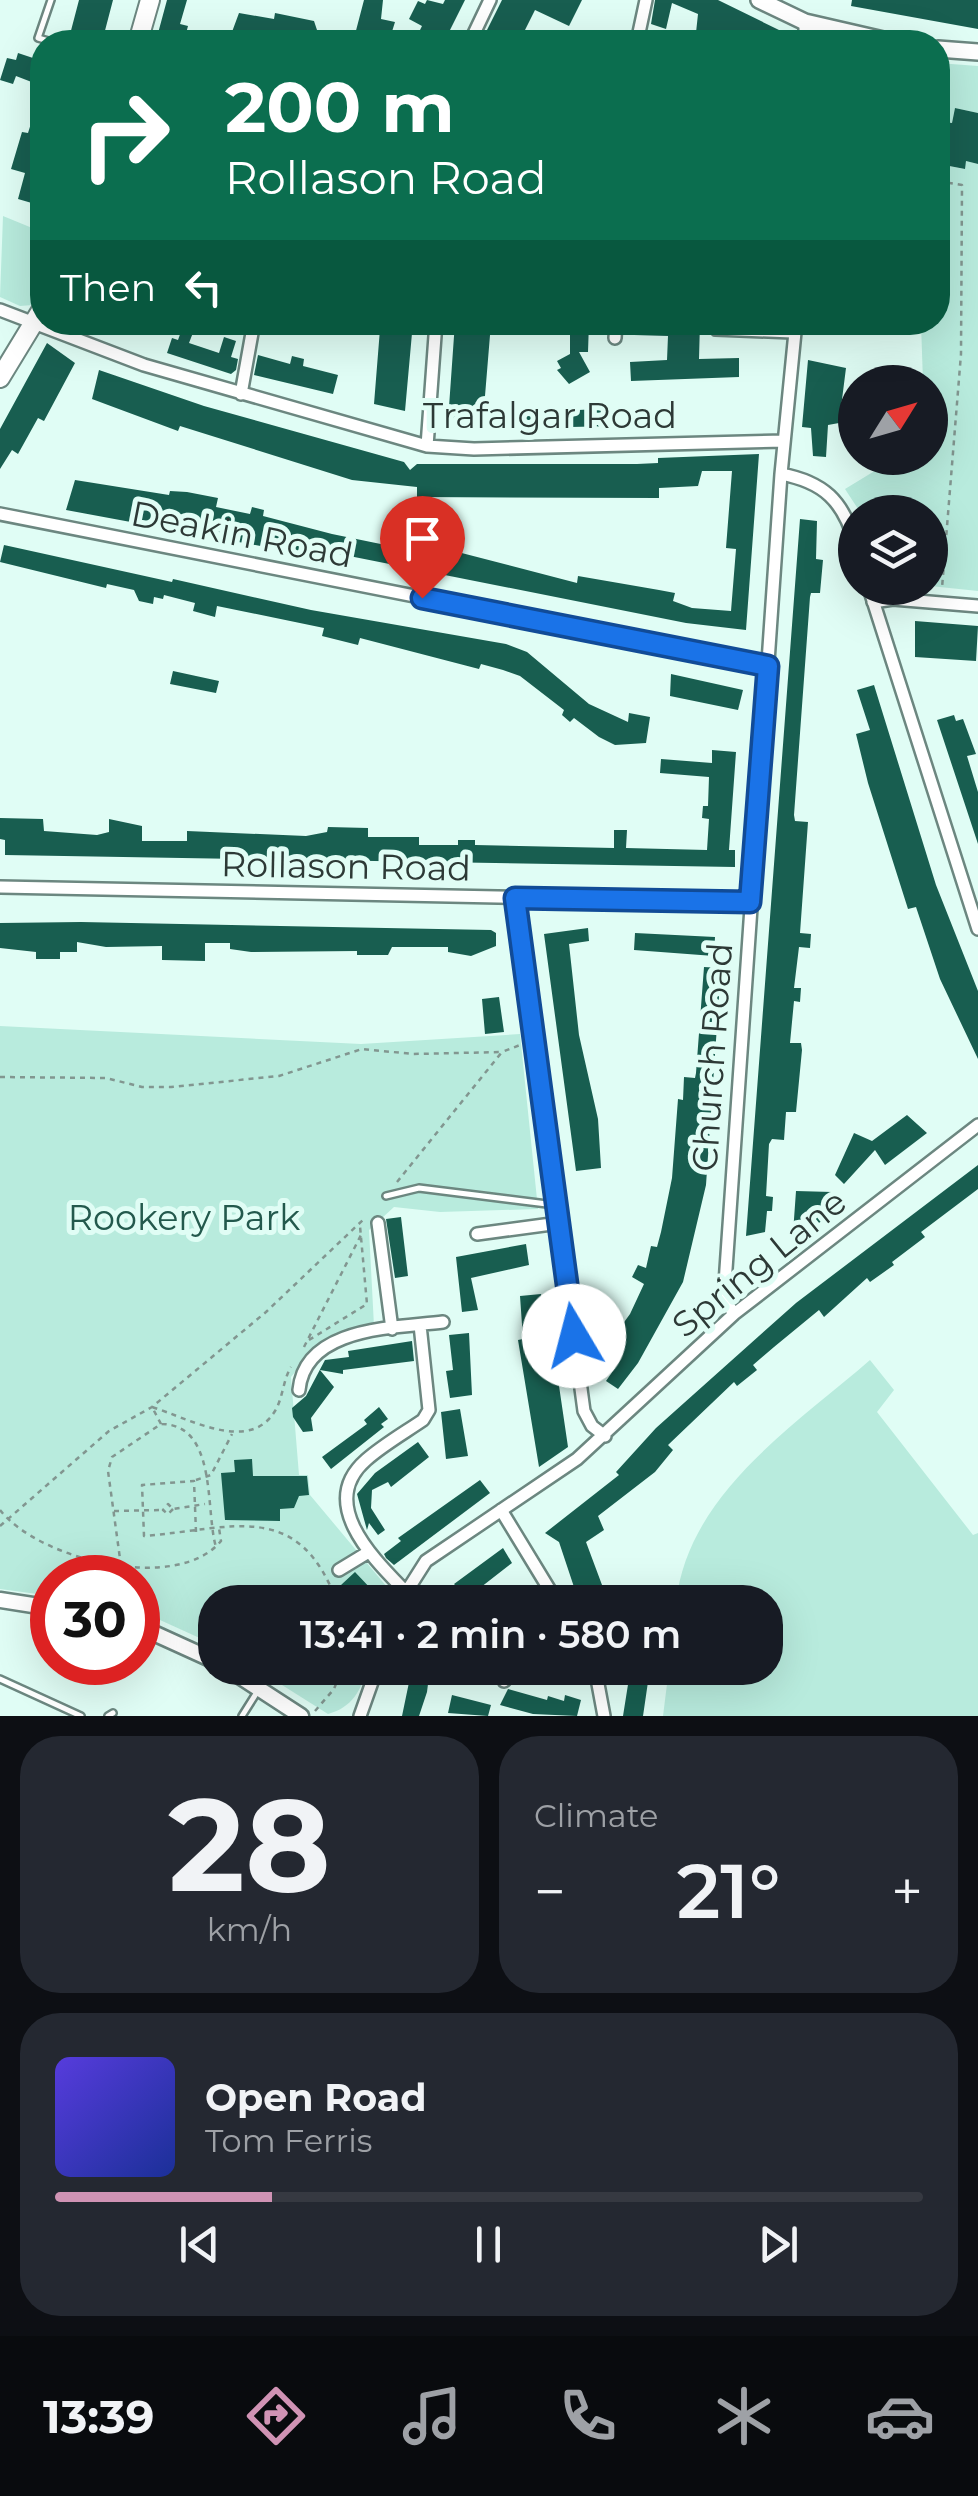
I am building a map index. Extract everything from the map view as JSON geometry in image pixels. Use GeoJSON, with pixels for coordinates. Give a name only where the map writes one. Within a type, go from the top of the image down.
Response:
{"type":"FeatureCollection","features":[{"type":"Feature","properties":{"kind":"main road"},"geometry":{"type":"LineString","coordinates":[[141,30],[150,0]]}},
{"type":"Feature","properties":{"kind":"main road"},"geometry":{"type":"LineString","coordinates":[[759,0],[805,22],[840,30]]}},
{"type":"Feature","properties":{"kind":"main road"},"geometry":{"type":"LineString","coordinates":[[950,50],[978,52]]}},
{"type":"Feature","properties":{"kind":"main road"},"geometry":{"type":"LineString","coordinates":[[0,378],[30,330]]}},
{"type":"Feature","properties":{"kind":"street"},"geometry":{"type":"LineString","coordinates":[[476,30],[490,0]]}},
{"type":"Feature","properties":{"kind":"street"},"geometry":{"type":"LineString","coordinates":[[640,30],[646,0]]}},
{"type":"Feature","properties":{"kind":"street"},"geometry":{"type":"LineString","coordinates":[[805,22],[805,30]]}},
{"type":"Feature","properties":{"kind":"street","name":"Trafalgar Road"},"geometry":{"type":"LineString","coordinates":[[0,310],[30,315]]}},
{"type":"Feature","properties":{"kind":"street","name":"Trafalgar Road"},"geometry":{"type":"LineString","coordinates":[[80,335],[144,365],[427,446],[474,450],[784,441]]}},
{"type":"Feature","properties":{"kind":"street"},"geometry":{"type":"LineString","coordinates":[[241,394],[252,335]]}},
{"type":"Feature","properties":{"kind":"street"},"geometry":{"type":"LineString","coordinates":[[427,446],[435,335]]}},
{"type":"Feature","properties":{"kind":"street","name":"Church Road"},"geometry":{"type":"LineString","coordinates":[[734,1314],[724,1298],[781,474],[795,335]]}},
{"type":"Feature","properties":{"kind":"street"},"geometry":{"type":"LineString","coordinates":[[781,474],[806,479],[838,503]]}},
{"type":"Feature","properties":{"kind":"street","name":"Deakin Road"},"geometry":{"type":"LineString","coordinates":[[0,514],[768,666]]}},
{"type":"Feature","properties":{"kind":"street"},"geometry":{"type":"LineString","coordinates":[[948,603],[978,606]]}},
{"type":"Feature","properties":{"kind":"street"},"geometry":{"type":"LineString","coordinates":[[874,605],[978,929]]}},
{"type":"Feature","properties":{"kind":"street","name":"Rollason Road"},"geometry":{"type":"LineString","coordinates":[[0,886],[750,902]]}},
{"type":"Feature","properties":{"kind":"street"},"geometry":{"type":"LineString","coordinates":[[515,898],[584,1411],[592,1426],[605,1436]]}},
{"type":"Feature","properties":{"kind":"street","name":"Spring Lane"},"geometry":{"type":"LineString","coordinates":[[411,1585],[426,1561],[605,1436],[734,1314],[978,1126]]}},
{"type":"Feature","properties":{"kind":"street"},"geometry":{"type":"LineString","coordinates":[[378,1223],[392,1329]]}},
{"type":"Feature","properties":{"kind":"street"},"geometry":{"type":"LineString","coordinates":[[477,1234],[559,1224]]}},
{"type":"Feature","properties":{"kind":"street"},"geometry":{"type":"LineString","coordinates":[[299,1390],[305,1366],[326,1346],[359,1334],[444,1322]]}},
{"type":"Feature","properties":{"kind":"street"},"geometry":{"type":"LineString","coordinates":[[393,1585],[367,1553],[351,1523],[350,1487],[363,1462],[423,1420],[429,1410],[420,1325]]}},
{"type":"Feature","properties":{"kind":"street"},"geometry":{"type":"LineString","coordinates":[[501,1510],[547,1585]]}},
{"type":"Feature","properties":{"kind":"street"},"geometry":{"type":"LineString","coordinates":[[339,1570],[367,1553]]}},
{"type":"Feature","properties":{"kind":"street"},"geometry":{"type":"LineString","coordinates":[[0,1600],[30,1605]]}},
{"type":"Feature","properties":{"kind":"street"},"geometry":{"type":"LineString","coordinates":[[160,1636],[198,1653]]}},
{"type":"Feature","properties":{"kind":"street"},"geometry":{"type":"LineString","coordinates":[[360,1716],[370,1685]]}},
{"type":"Feature","properties":{"kind":"street"},"geometry":{"type":"LineString","coordinates":[[598,1685],[604,1716]]}},
{"type":"Feature","properties":{"kind":"street"},"geometry":{"type":"LineString","coordinates":[[260,1686],[301,1716]]}},
{"type":"Feature","properties":{"kind":"lane"},"geometry":{"type":"LineString","coordinates":[[41,30],[51,0]]}},
{"type":"Feature","properties":{"kind":"lane"},"geometry":{"type":"LineString","coordinates":[[386,1196],[419,1188],[555,1205]]}},
{"type":"Feature","properties":{"kind":"lane"},"geometry":{"type":"LineString","coordinates":[[0,1679],[81,1716]]}},
{"type":"Feature","properties":{"kind":"lane"},"geometry":{"type":"LineString","coordinates":[[242,1716],[260,1686]]}},
{"type":"Feature","properties":{"kind":"path"},"geometry":{"type":"LineString","coordinates":[[948,503],[960,354],[962,185],[950,184]]}},
{"type":"Feature","properties":{"kind":"path"},"geometry":{"type":"LineString","coordinates":[[0,1077],[106,1078],[142,1087],[171,1087],[279,1076],[362,1049],[413,1054],[502,1052],[533,1040]]}},
{"type":"Feature","properties":{"kind":"path"},"geometry":{"type":"LineString","coordinates":[[0,1526],[109,1431],[152,1407],[266,1312],[360,1224],[502,1052]]}},
{"type":"Feature","properties":{"kind":"path"},"geometry":{"type":"LineString","coordinates":[[308,1340],[367,1304],[360,1224]]}},
{"type":"Feature","properties":{"kind":"path"},"geometry":{"type":"LineString","coordinates":[[152,1407],[232,1433],[268,1422],[278,1406],[287,1372],[308,1340],[361,1234]]}},
{"type":"Feature","properties":{"kind":"path"},"geometry":{"type":"LineString","coordinates":[[152,1407],[162,1424]]}},
{"type":"Feature","properties":{"kind":"path"},"geometry":{"type":"LineString","coordinates":[[119,1555],[108,1471],[112,1457],[162,1424],[171,1424],[192,1438],[204,1460],[210,1528],[216,1548]]}},
{"type":"Feature","properties":{"kind":"path"},"geometry":{"type":"LineString","coordinates":[[232,1433],[206,1476],[194,1481],[142,1485],[144,1536],[218,1527],[271,1527],[293,1536],[324,1568],[330,1585]]}},
{"type":"Feature","properties":{"kind":"path"},"geometry":{"type":"LineString","coordinates":[[204,1460],[215,1464]]}},
{"type":"Feature","properties":{"kind":"path"},"geometry":{"type":"LineString","coordinates":[[194,1481],[196,1532]]}},
{"type":"Feature","properties":{"kind":"path"},"geometry":{"type":"LineString","coordinates":[[112,1511],[163,1510],[168,1514],[173,1508],[207,1504]]}},
{"type":"Feature","properties":{"kind":"path"},"geometry":{"type":"LineString","coordinates":[[0,1510],[7,1519],[67,1555]]}},
{"type":"Feature","properties":{"kind":"path"},"geometry":{"type":"LineString","coordinates":[[160,1562],[198,1559],[216,1548],[223,1534],[218,1527]]}},
{"type":"Feature","properties":{"kind":"path"},"geometry":{"type":"LineString","coordinates":[[310,1716],[336,1685]]}},
{"type":"Feature","properties":{"kind":"green space"},"geometry":{"type":"Polygon","coordinates":[[[950,64],[978,66],[978,113],[955,108],[952,123],[950,64]]]}},
{"type":"Feature","properties":{"kind":"green space"},"geometry":{"type":"Polygon","coordinates":[[[966,161],[978,164],[978,591],[948,588],[948,495],[849,495],[845,489],[868,475],[948,475],[948,365],[922,365],[921,335],[950,335],[950,166],[964,169],[966,161]]]}},
{"type":"Feature","properties":{"kind":"green space"},"geometry":{"type":"Polygon","coordinates":[[[3,216],[30,227],[30,305],[20,306],[0,297],[3,216]]]}},
{"type":"Feature","properties":{"kind":"green space","name":"Rookery Park"},"geometry":{"type":"Polygon","coordinates":[[[0,1026],[361,1044],[520,1034],[538,1209],[440,1212],[394,1207],[369,1230],[374,1326],[319,1343],[291,1377],[299,1475],[308,1475],[310,1495],[385,1585],[198,1585],[198,1637],[160,1620],[160,1555],[30,1555],[30,1593],[0,1589],[0,1026]]]}},
{"type":"Feature","properties":{"kind":"green space"},"geometry":{"type":"Polygon","coordinates":[[[870,1360],[894,1390],[877,1412],[973,1535],[978,1533],[978,1716],[663,1716],[667,1685],[783,1685],[783,1585],[680,1585],[701,1528],[723,1495],[778,1437],[870,1360]]]}},
{"type":"Feature","properties":{"kind":"green space"},"geometry":{"type":"Polygon","coordinates":[[[282,1685],[361,1685],[344,1707],[328,1714],[282,1685]]]}},
{"type":"Feature","properties":{"kind":"building"},"geometry":{"type":"Polygon","coordinates":[[[79,0],[113,0],[105,30],[71,30],[79,0]]]}},
{"type":"Feature","properties":{"kind":"building"},"geometry":{"type":"Polygon","coordinates":[[[167,0],[187,0],[180,24],[188,26],[187,30],[159,30],[167,0]]]}},
{"type":"Feature","properties":{"kind":"building"},"geometry":{"type":"Polygon","coordinates":[[[364,0],[383,0],[381,19],[395,22],[392,30],[356,30],[364,0]]]}},
{"type":"Feature","properties":{"kind":"building"},"geometry":{"type":"Polygon","coordinates":[[[427,0],[443,4],[445,0],[465,0],[450,30],[420,30],[422,26],[409,19],[418,1],[425,4],[427,0]]]}},
{"type":"Feature","properties":{"kind":"building"},"geometry":{"type":"Polygon","coordinates":[[[502,0],[582,0],[569,26],[535,10],[525,30],[487,30],[502,0]]]}},
{"type":"Feature","properties":{"kind":"building"},"geometry":{"type":"Polygon","coordinates":[[[655,0],[718,0],[779,30],[696,30],[698,14],[672,3],[666,29],[651,24],[655,0]]]}},
{"type":"Feature","properties":{"kind":"building"},"geometry":{"type":"Polygon","coordinates":[[[852,0],[978,0],[978,29],[851,6],[852,0]]]}},
{"type":"Feature","properties":{"kind":"building"},"geometry":{"type":"Polygon","coordinates":[[[239,13],[274,19],[275,13],[314,21],[317,30],[233,30],[239,13]]]}},
{"type":"Feature","properties":{"kind":"building"},"geometry":{"type":"Polygon","coordinates":[[[18,53],[30,57],[30,81],[16,76],[13,84],[0,80],[7,58],[16,60],[18,53]]]}},
{"type":"Feature","properties":{"kind":"building"},"geometry":{"type":"Polygon","coordinates":[[[955,108],[978,113],[978,164],[966,161],[965,169],[950,166],[955,108]]]}},
{"type":"Feature","properties":{"kind":"building"},"geometry":{"type":"Polygon","coordinates":[[[30,127],[30,202],[18,199],[25,173],[11,169],[22,132],[28,133],[30,127]]]}},
{"type":"Feature","properties":{"kind":"building"},"geometry":{"type":"Polygon","coordinates":[[[180,335],[192,335],[189,343],[219,353],[224,337],[236,341],[231,357],[238,359],[236,370],[231,374],[167,353],[172,338],[178,340],[180,335]]]}},
{"type":"Feature","properties":{"kind":"building"},"geometry":{"type":"Polygon","coordinates":[[[380,335],[412,335],[405,411],[374,404],[380,335]]]}},
{"type":"Feature","properties":{"kind":"building"},"geometry":{"type":"Polygon","coordinates":[[[454,335],[490,335],[484,408],[495,409],[494,425],[448,421],[454,335]]]}},
{"type":"Feature","properties":{"kind":"building"},"geometry":{"type":"Polygon","coordinates":[[[570,335],[589,335],[588,352],[579,352],[590,372],[569,384],[557,370],[561,368],[557,361],[570,354],[570,335]]]}},
{"type":"Feature","properties":{"kind":"building"},"geometry":{"type":"Polygon","coordinates":[[[634,335],[700,335],[699,359],[739,358],[739,377],[631,381],[630,362],[667,360],[668,336],[634,335]]]}},
{"type":"Feature","properties":{"kind":"building"},"geometry":{"type":"Polygon","coordinates":[[[47,343],[75,363],[44,421],[38,418],[18,454],[12,450],[0,469],[0,429],[47,343]]]}},
{"type":"Feature","properties":{"kind":"building"},"geometry":{"type":"Polygon","coordinates":[[[258,355],[290,364],[292,356],[304,359],[303,366],[338,375],[333,394],[254,375],[258,355]]]}},
{"type":"Feature","properties":{"kind":"building"},"geometry":{"type":"Polygon","coordinates":[[[808,360],[838,366],[838,423],[828,425],[826,457],[813,456],[811,428],[802,427],[808,360]]]}},
{"type":"Feature","properties":{"kind":"building"},"geometry":{"type":"Polygon","coordinates":[[[99,370],[204,406],[404,462],[410,470],[417,464],[637,464],[658,463],[658,458],[759,454],[746,630],[686,623],[299,546],[298,553],[66,510],[75,480],[169,495],[170,491],[187,492],[218,498],[216,507],[250,514],[252,507],[264,510],[263,516],[332,534],[405,549],[405,545],[448,557],[450,550],[577,583],[578,576],[675,593],[673,601],[692,608],[731,611],[736,549],[726,548],[732,471],[702,471],[698,486],[659,488],[659,498],[417,497],[417,487],[352,480],[180,426],[178,431],[92,399],[99,370]]]}},
{"type":"Feature","properties":{"kind":"building"},"geometry":{"type":"Polygon","coordinates":[[[614,408],[615,426],[526,428],[526,413],[614,408]]]}},
{"type":"Feature","properties":{"kind":"building"},"geometry":{"type":"Polygon","coordinates":[[[800,519],[817,521],[816,559],[823,560],[820,593],[811,593],[810,597],[794,815],[795,821],[808,822],[800,933],[811,934],[810,948],[799,947],[794,988],[801,988],[800,1002],[794,1001],[790,1043],[801,1043],[802,1050],[796,1112],[786,1112],[784,1140],[772,1139],[769,1144],[766,1196],[773,1197],[765,1232],[746,1236],[800,519]]]}},
{"type":"Feature","properties":{"kind":"building"},"geometry":{"type":"Polygon","coordinates":[[[4,545],[311,610],[506,644],[527,652],[589,704],[628,722],[629,713],[650,717],[646,743],[615,745],[599,737],[574,718],[570,722],[562,715],[564,710],[520,676],[503,670],[481,664],[479,669],[360,638],[358,645],[322,636],[324,628],[217,606],[215,617],[193,611],[195,603],[164,595],[163,599],[154,597],[153,604],[139,601],[134,590],[107,584],[106,588],[0,562],[4,545]]]}},
{"type":"Feature","properties":{"kind":"building"},"geometry":{"type":"Polygon","coordinates":[[[915,621],[978,626],[976,661],[915,657],[915,621]]]}},
{"type":"Feature","properties":{"kind":"building"},"geometry":{"type":"Polygon","coordinates":[[[173,671],[219,681],[216,693],[170,684],[173,671]]]}},
{"type":"Feature","properties":{"kind":"building"},"geometry":{"type":"Polygon","coordinates":[[[671,674],[743,690],[738,710],[670,696],[671,674]]]}},
{"type":"Feature","properties":{"kind":"building"},"geometry":{"type":"Polygon","coordinates":[[[874,685],[936,885],[978,991],[978,1059],[940,979],[916,907],[908,909],[868,783],[856,734],[870,730],[857,690],[874,685]]]}},
{"type":"Feature","properties":{"kind":"building"},"geometry":{"type":"Polygon","coordinates":[[[954,715],[956,721],[963,719],[976,754],[967,756],[978,792],[978,844],[937,720],[954,715]]]}},
{"type":"Feature","properties":{"kind":"building"},"geometry":{"type":"Polygon","coordinates":[[[712,750],[736,752],[729,850],[735,850],[735,867],[5,855],[5,840],[0,839],[0,818],[43,819],[44,831],[97,835],[109,832],[109,819],[142,826],[142,841],[187,841],[187,831],[306,836],[327,832],[328,827],[368,828],[368,837],[419,837],[419,845],[458,845],[458,840],[475,840],[475,845],[614,848],[614,830],[627,830],[626,848],[707,850],[709,819],[702,818],[703,806],[708,806],[709,777],[660,773],[661,759],[712,763],[712,750]]]}},
{"type":"Feature","properties":{"kind":"building"},"geometry":{"type":"Polygon","coordinates":[[[0,923],[491,930],[496,933],[496,946],[471,956],[448,952],[448,947],[392,947],[388,955],[357,955],[357,951],[251,952],[230,949],[230,943],[205,943],[205,961],[162,960],[162,946],[106,947],[77,942],[77,952],[60,952],[60,959],[36,959],[36,952],[0,948],[0,923]]]}},
{"type":"Feature","properties":{"kind":"building"},"geometry":{"type":"Polygon","coordinates":[[[588,928],[589,941],[569,944],[579,1035],[598,1119],[601,1168],[576,1171],[544,934],[588,928]]]}},
{"type":"Feature","properties":{"kind":"building"},"geometry":{"type":"Polygon","coordinates":[[[635,933],[715,937],[714,956],[634,950],[635,933]]]}},
{"type":"Feature","properties":{"kind":"building"},"geometry":{"type":"Polygon","coordinates":[[[704,967],[721,968],[706,1185],[683,1282],[638,1363],[618,1389],[606,1381],[615,1368],[598,1358],[630,1314],[644,1284],[632,1277],[638,1265],[646,1268],[651,1246],[657,1247],[672,1178],[678,1099],[683,1100],[684,1077],[695,1078],[696,1073],[704,967]]]}},
{"type":"Feature","properties":{"kind":"building"},"geometry":{"type":"Polygon","coordinates":[[[499,997],[504,1032],[485,1034],[482,999],[499,997]]]}},
{"type":"Feature","properties":{"kind":"building"},"geometry":{"type":"Polygon","coordinates":[[[907,1115],[927,1133],[885,1165],[875,1150],[844,1184],[835,1175],[854,1133],[872,1141],[907,1115]]]}},
{"type":"Feature","properties":{"kind":"building"},"geometry":{"type":"Polygon","coordinates":[[[978,1165],[978,1189],[921,1232],[925,1237],[892,1262],[894,1265],[870,1282],[867,1278],[824,1317],[819,1310],[753,1365],[757,1370],[737,1386],[734,1382],[668,1445],[673,1450],[655,1472],[598,1516],[604,1530],[586,1542],[602,1585],[573,1585],[559,1542],[545,1533],[619,1475],[616,1472],[656,1428],[796,1303],[978,1165]]]}},
{"type":"Feature","properties":{"kind":"building"},"geometry":{"type":"Polygon","coordinates":[[[796,1191],[832,1192],[831,1215],[802,1234],[793,1233],[796,1191]]]}},
{"type":"Feature","properties":{"kind":"building"},"geometry":{"type":"Polygon","coordinates":[[[401,1217],[408,1276],[395,1278],[386,1219],[401,1217]]]}},
{"type":"Feature","properties":{"kind":"building"},"geometry":{"type":"Polygon","coordinates":[[[526,1244],[529,1265],[471,1278],[478,1310],[462,1312],[456,1257],[526,1244]]]}},
{"type":"Feature","properties":{"kind":"building"},"geometry":{"type":"Polygon","coordinates":[[[541,1294],[544,1315],[539,1316],[548,1381],[558,1379],[568,1447],[539,1467],[518,1340],[523,1339],[520,1296],[541,1294]]]}},
{"type":"Feature","properties":{"kind":"building"},"geometry":{"type":"Polygon","coordinates":[[[469,1333],[472,1395],[450,1398],[446,1371],[453,1370],[449,1335],[469,1333]]]}},
{"type":"Feature","properties":{"kind":"building"},"geometry":{"type":"Polygon","coordinates":[[[412,1341],[414,1361],[343,1370],[343,1374],[320,1370],[334,1387],[311,1418],[313,1431],[303,1432],[292,1408],[306,1396],[325,1360],[349,1357],[348,1351],[412,1341]]]}},
{"type":"Feature","properties":{"kind":"building"},"geometry":{"type":"Polygon","coordinates":[[[379,1407],[388,1419],[381,1424],[384,1427],[331,1469],[322,1457],[367,1424],[364,1420],[379,1407]]]}},
{"type":"Feature","properties":{"kind":"building"},"geometry":{"type":"Polygon","coordinates":[[[460,1409],[468,1456],[446,1459],[441,1412],[460,1409]]]}},
{"type":"Feature","properties":{"kind":"building"},"geometry":{"type":"Polygon","coordinates":[[[418,1442],[429,1457],[391,1487],[388,1482],[372,1490],[371,1508],[385,1530],[378,1535],[369,1523],[367,1530],[357,1494],[375,1473],[418,1442]]]}},
{"type":"Feature","properties":{"kind":"building"},"geometry":{"type":"Polygon","coordinates":[[[252,1459],[253,1476],[307,1476],[309,1495],[299,1496],[294,1508],[280,1509],[280,1521],[225,1520],[221,1473],[235,1472],[234,1460],[252,1459]]]}},
{"type":"Feature","properties":{"kind":"building"},"geometry":{"type":"Polygon","coordinates":[[[480,1480],[490,1493],[394,1565],[386,1558],[384,1554],[401,1541],[398,1538],[480,1480]]]}},
{"type":"Feature","properties":{"kind":"building"},"geometry":{"type":"Polygon","coordinates":[[[503,1548],[512,1563],[484,1585],[454,1584],[503,1548]]]}},
{"type":"Feature","properties":{"kind":"building"},"geometry":{"type":"Polygon","coordinates":[[[355,1572],[367,1585],[341,1585],[355,1572]]]}},
{"type":"Feature","properties":{"kind":"building"},"geometry":{"type":"Polygon","coordinates":[[[408,1685],[428,1685],[419,1716],[402,1716],[408,1685]]]}},
{"type":"Feature","properties":{"kind":"building"},"geometry":{"type":"Polygon","coordinates":[[[628,1685],[648,1685],[643,1716],[623,1716],[628,1685]]]}},
{"type":"Feature","properties":{"kind":"building"},"geometry":{"type":"Polygon","coordinates":[[[508,1689],[547,1700],[548,1696],[564,1701],[565,1695],[581,1700],[577,1716],[533,1714],[500,1705],[508,1689]]]}},
{"type":"Feature","properties":{"kind":"building"},"geometry":{"type":"Polygon","coordinates":[[[452,1695],[491,1705],[488,1716],[448,1713],[452,1695]]]}},
{"type":"Feature","properties":{"kind":"route"},"geometry":{"type":"LineString","coordinates":[[422,598],[768,666],[750,902],[515,898],[574,1336]]}}]}
